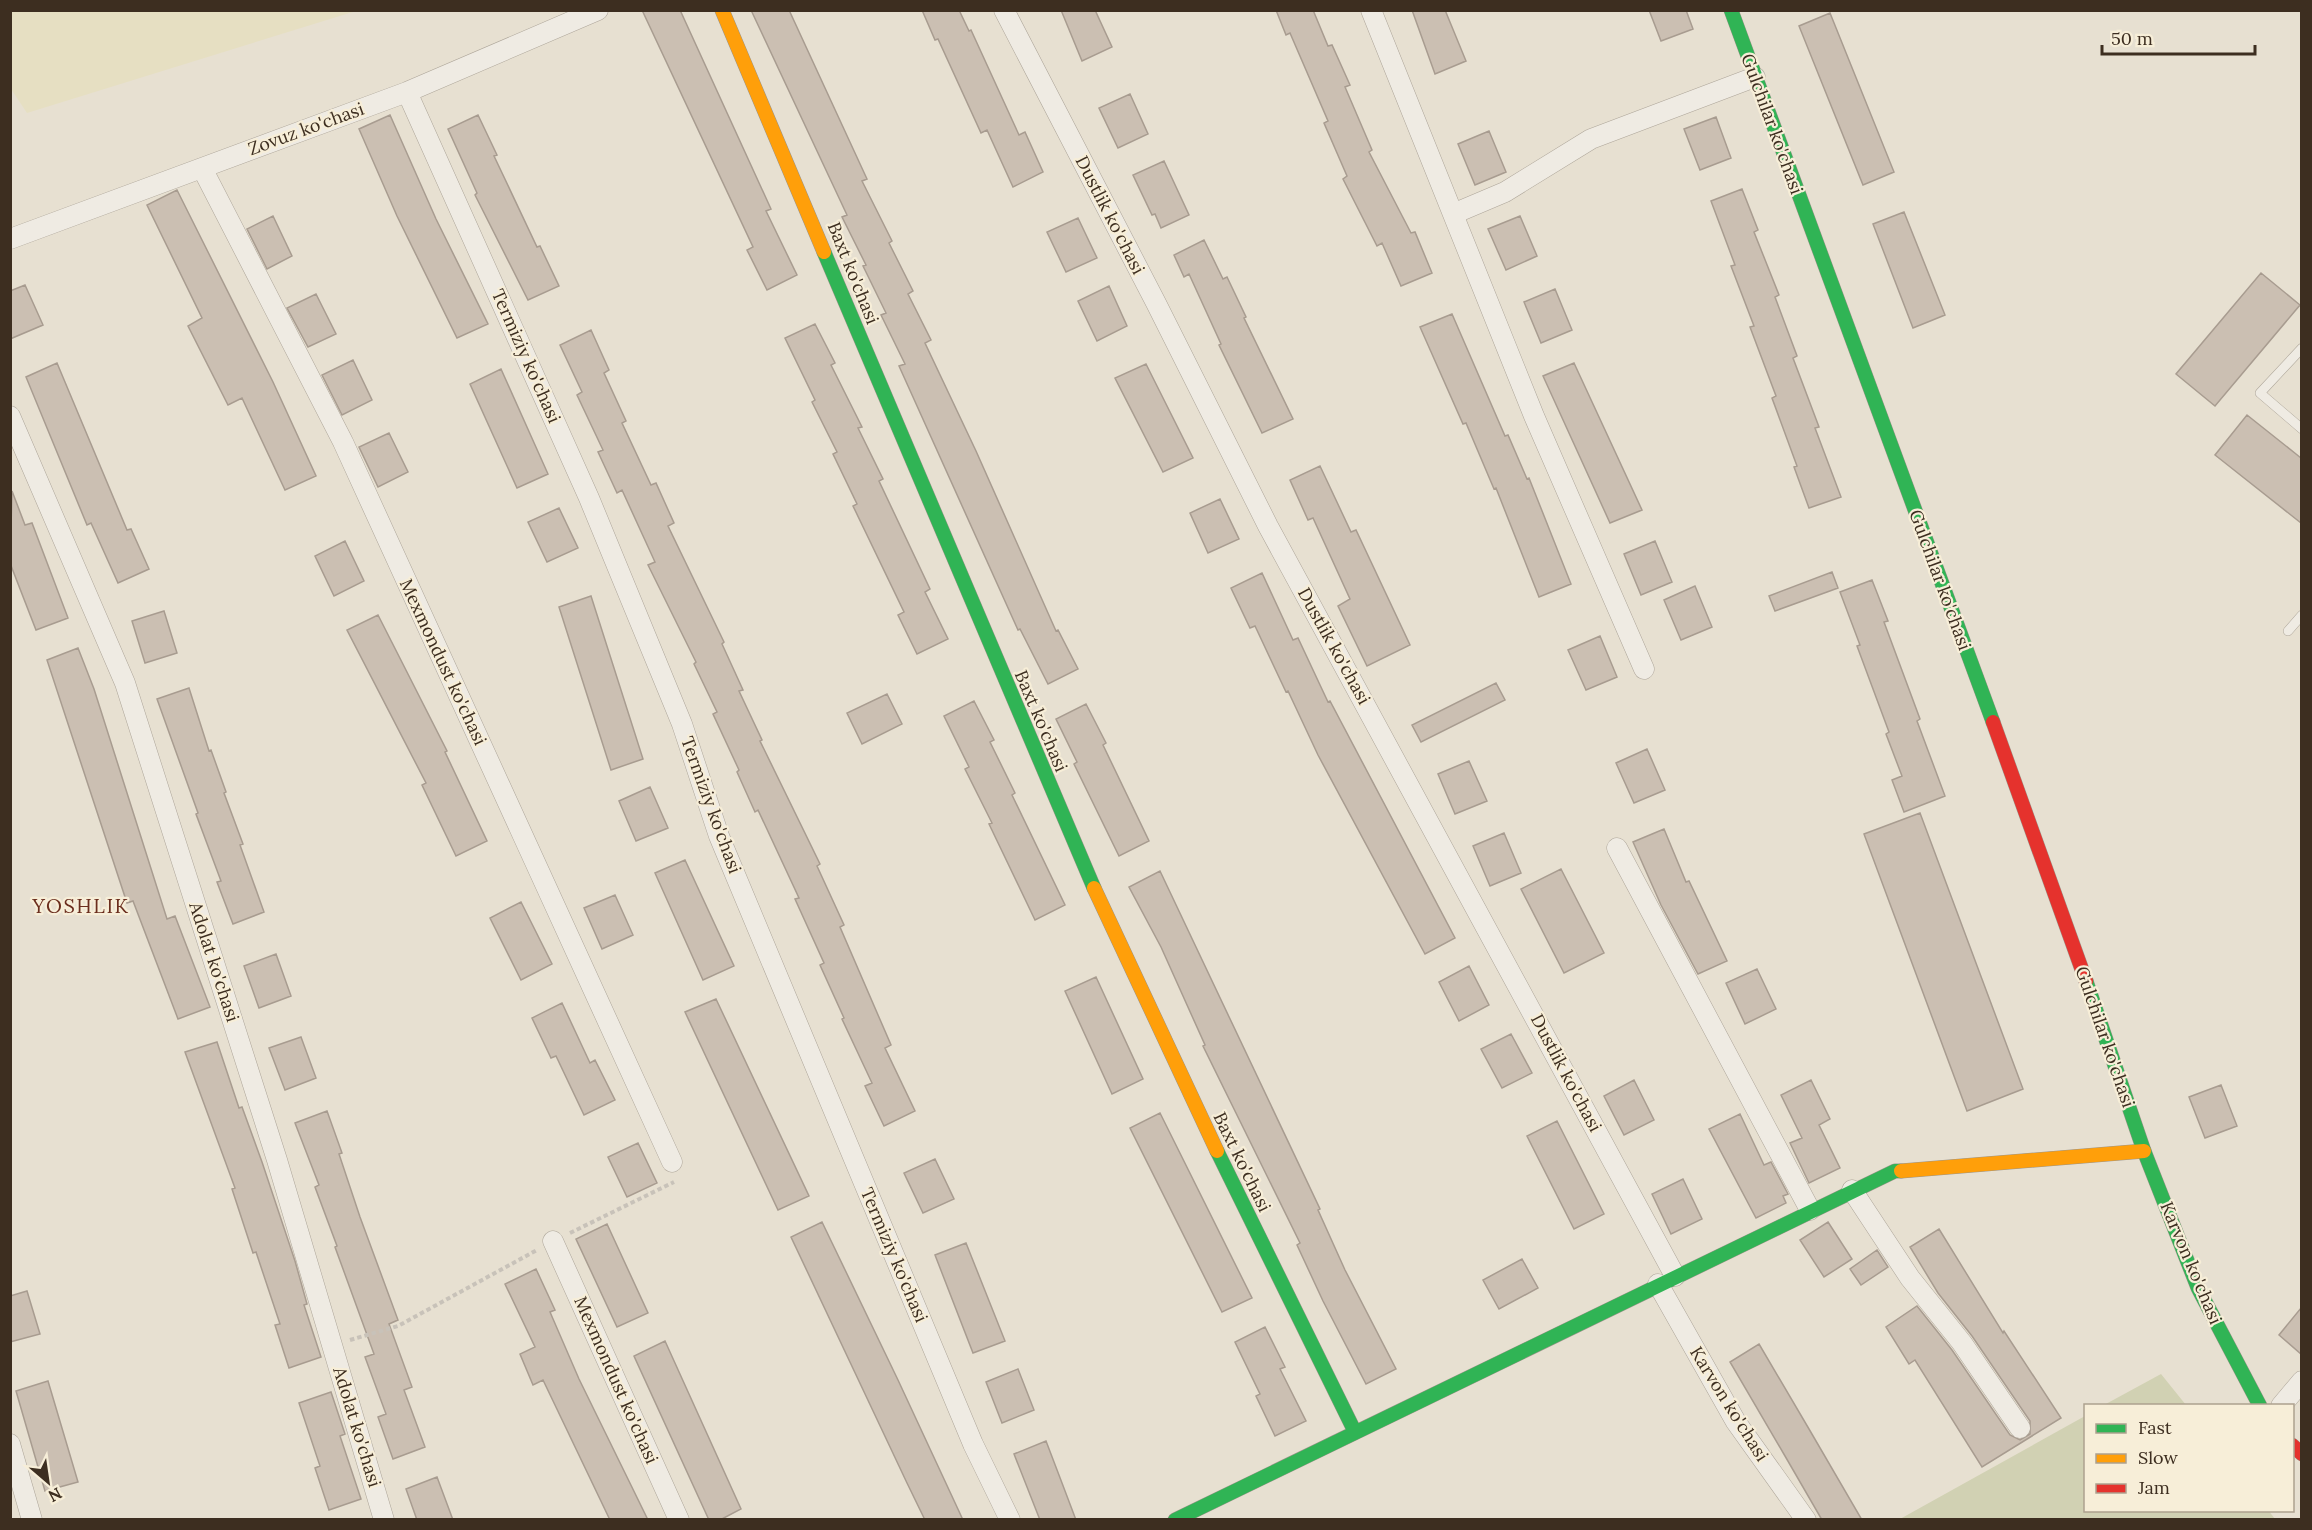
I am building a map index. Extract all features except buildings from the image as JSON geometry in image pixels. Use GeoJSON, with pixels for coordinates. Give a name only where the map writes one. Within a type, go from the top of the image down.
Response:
{"type":"FeatureCollection","features":[{"type":"Feature","properties":{"kind":"street","name":"Zovuz ko'chasi"},"geometry":{"type":"LineString","coordinates":[[10,239],[407,92],[598,10]]}},
{"type":"Feature","properties":{"kind":"street","name":"Baxt ko'chasi"},"geometry":{"type":"LineString","coordinates":[[722,10],[798,184],[1076,850],[1200,1117],[1355,1432]]}},
{"type":"Feature","properties":{"kind":"street","name":"Dustlik ko'chasi"},"geometry":{"type":"LineString","coordinates":[[1004,10],[1156,303],[1268,526],[1666,1280]]}},
{"type":"Feature","properties":{"kind":"street"},"geometry":{"type":"LineString","coordinates":[[1371,10],[1533,416],[1644,669]]}},
{"type":"Feature","properties":{"kind":"street","name":"Gulchilar ko'chasi"},"geometry":{"type":"LineString","coordinates":[[1731,10],[2063,912],[2144,1150]]}},
{"type":"Feature","properties":{"kind":"street"},"geometry":{"type":"LineString","coordinates":[[1453,214],[1505,192],[1591,140],[1755,77]]}},
{"type":"Feature","properties":{"kind":"street","name":"Termiziy ko'chasi"},"geometry":{"type":"LineString","coordinates":[[407,92],[589,498],[682,724],[724,847],[969,1434],[1010,1520]]}},
{"type":"Feature","properties":{"kind":"street","name":"Mexmondust ko'chasi"},"geometry":{"type":"LineString","coordinates":[[202,168],[343,442],[672,1162]]}},
{"type":"Feature","properties":{"kind":"street","name":"Adolat ko'chasi"},"geometry":{"type":"LineString","coordinates":[[10,416],[125,683],[277,1160],[384,1520]]}},
{"type":"Feature","properties":{"kind":"street"},"geometry":{"type":"LineString","coordinates":[[1617,848],[1810,1210]]}},
{"type":"Feature","properties":{"kind":"street"},"geometry":{"type":"LineString","coordinates":[[1175,1520],[1810,1210],[1895,1171],[2144,1150]]}},
{"type":"Feature","properties":{"kind":"street","name":"Karvon ko'chasi"},"geometry":{"type":"LineString","coordinates":[[2144,1150],[2198,1288],[2259,1404]]}},
{"type":"Feature","properties":{"kind":"street"},"geometry":{"type":"LineString","coordinates":[[1852,1190],[1910,1278],[1962,1343],[2020,1428]]}},
{"type":"Feature","properties":{"kind":"street","name":"Mexmondust ko'chasi"},"geometry":{"type":"LineString","coordinates":[[553,1241],[679,1520]]}},
{"type":"Feature","properties":{"kind":"street","name":"Karvon ko'chasi"},"geometry":{"type":"LineString","coordinates":[[1666,1280],[1736,1422],[1806,1520]]}},
{"type":"Feature","properties":{"kind":"street"},"geometry":{"type":"LineString","coordinates":[[2283,1404],[2301,1381]]}},
{"type":"Feature","properties":{"kind":"street"},"geometry":{"type":"LineString","coordinates":[[10,1444],[32,1520]]}},
{"type":"Feature","properties":{"kind":"lane"},"geometry":{"type":"LineString","coordinates":[[2301,348],[2260,393],[2301,429]]}},
{"type":"Feature","properties":{"kind":"lane"},"geometry":{"type":"LineString","coordinates":[[2288,632],[2301,615]]}},
{"type":"Feature","properties":{"kind":"path"},"geometry":{"type":"LineString","coordinates":[[332,1346],[398,1326],[553,1241],[679,1180],[672,1162]]}},
{"type":"Feature","properties":{"kind":"shaded area"},"geometry":{"type":"Polygon","coordinates":[[[10,11],[356,11],[27,113],[11,89],[10,11]]]}},
{"type":"Feature","properties":{"kind":"green space"},"geometry":{"type":"Polygon","coordinates":[[[2161,1374],[2185,1404],[2106,1404],[2161,1374]]]}},
{"type":"Feature","properties":{"kind":"green space"},"geometry":{"type":"Polygon","coordinates":[[[2084,1417],[2084,1512],[2270,1512],[2275,1519],[1900,1519],[2084,1417]]]}},
{"type":"Feature","properties":{"kind":"traffic: fast"},"geometry":{"type":"LineString","coordinates":[[1731,10],[1993,722]]}},
{"type":"Feature","properties":{"kind":"traffic: fast"},"geometry":{"type":"LineString","coordinates":[[824,252],[1094,888]]}},
{"type":"Feature","properties":{"kind":"traffic: fast"},"geometry":{"type":"LineString","coordinates":[[2086,981],[2144,1151],[2198,1288],[2259,1404]]}},
{"type":"Feature","properties":{"kind":"traffic: fast"},"geometry":{"type":"LineString","coordinates":[[1217,1151],[1355,1432]]}},
{"type":"Feature","properties":{"kind":"traffic: fast"},"geometry":{"type":"LineString","coordinates":[[1175,1520],[1895,1171],[1901,1171]]}},
{"type":"Feature","properties":{"kind":"traffic: slow"},"geometry":{"type":"LineString","coordinates":[[722,10],[824,252]]}},
{"type":"Feature","properties":{"kind":"traffic: slow"},"geometry":{"type":"LineString","coordinates":[[1094,888],[1217,1151]]}},
{"type":"Feature","properties":{"kind":"traffic: slow"},"geometry":{"type":"LineString","coordinates":[[1901,1171],[2144,1151]]}},
{"type":"Feature","properties":{"kind":"traffic: jam"},"geometry":{"type":"LineString","coordinates":[[1993,722],[2086,981]]}},
{"type":"Feature","properties":{"kind":"traffic: jam"},"geometry":{"type":"LineString","coordinates":[[2294,1447],[2302,1454]]}},
{"type":"Feature","properties":{"kind":"district","name":"YOSHLIK"},"geometry":{"type":"Point","coordinates":[81,906]}}]}
